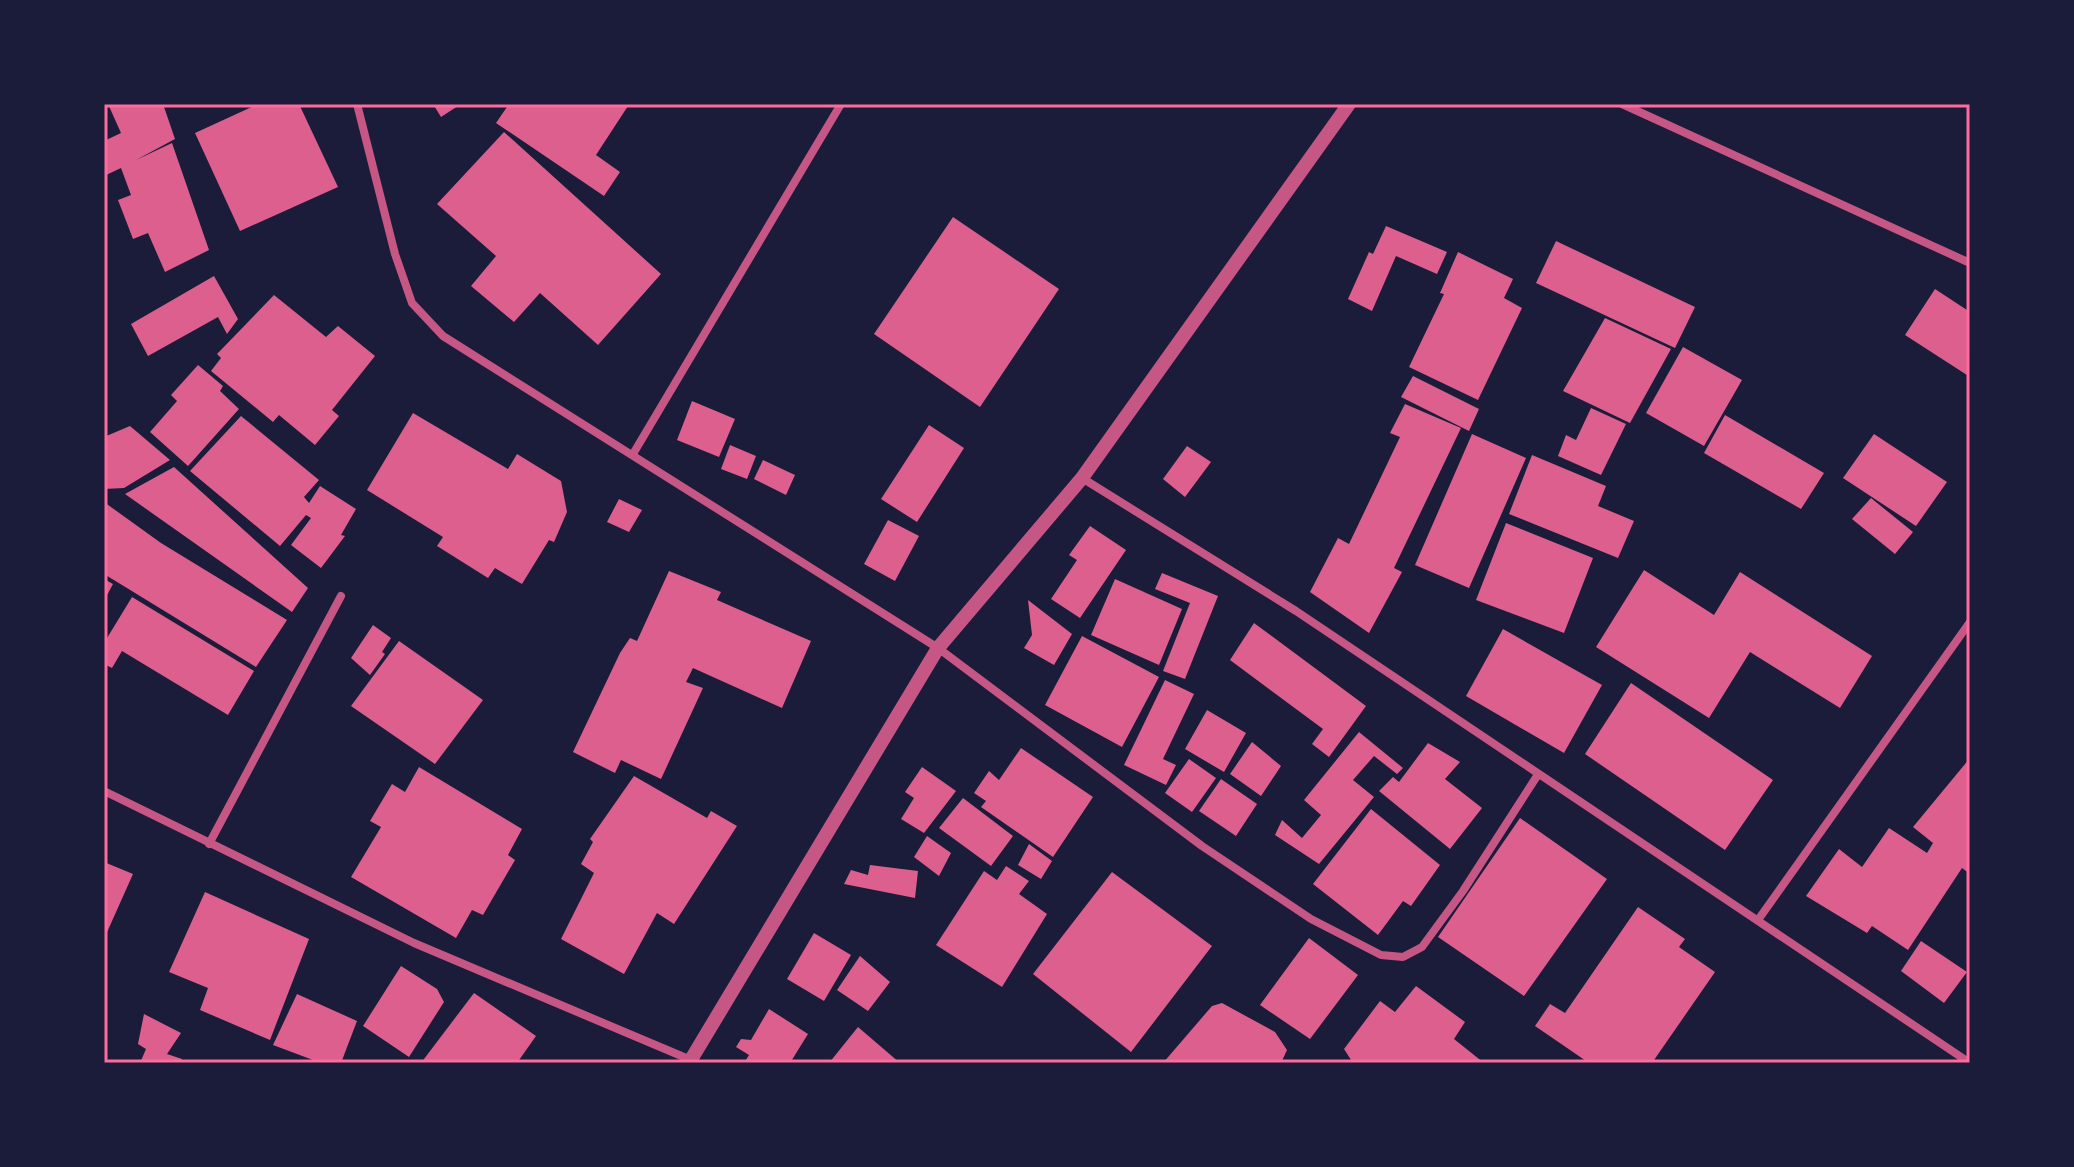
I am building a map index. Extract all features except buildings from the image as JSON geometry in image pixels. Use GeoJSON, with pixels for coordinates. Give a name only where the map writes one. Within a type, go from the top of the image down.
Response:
{"type":"FeatureCollection","features":[{"type":"Feature","properties":{"kind":"street"},"geometry":{"type":"LineString","coordinates":[[357,104],[395,254],[412,303],[443,336],[938,648],[1202,846],[1311,919],[1381,955],[1403,957],[1422,947],[1463,891],[1537,776]]}},
{"type":"Feature","properties":{"kind":"street"},"geometry":{"type":"LineString","coordinates":[[633,454],[841,104]]}},
{"type":"Feature","properties":{"kind":"street"},"geometry":{"type":"LineString","coordinates":[[104,791],[443,956],[690,1062],[938,648],[1082,478],[1349,104]]}},
{"type":"Feature","properties":{"kind":"street"},"geometry":{"type":"LineString","coordinates":[[1622,104],[1970,263]]}},
{"type":"Feature","properties":{"kind":"street"},"geometry":{"type":"LineString","coordinates":[[1082,478],[1296,611],[1537,776],[1970,1063]]}},
{"type":"Feature","properties":{"kind":"street"},"geometry":{"type":"LineString","coordinates":[[209,844],[341,596]]}},
{"type":"Feature","properties":{"kind":"street"},"geometry":{"type":"LineString","coordinates":[[1758,920],[1970,622]]}}]}
